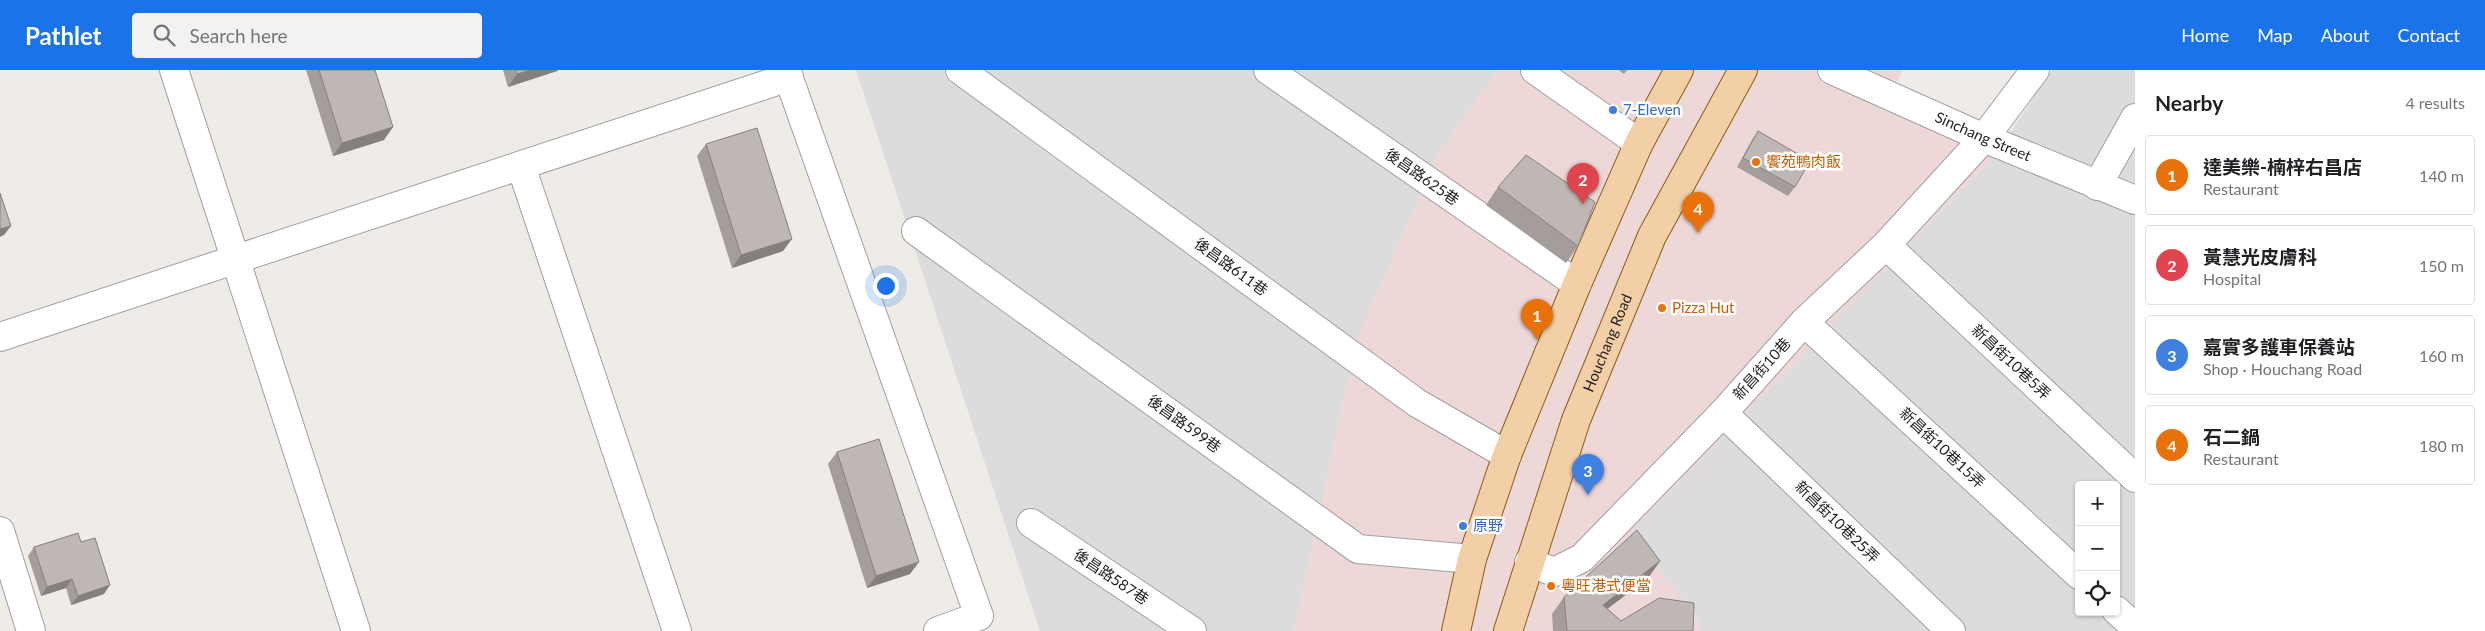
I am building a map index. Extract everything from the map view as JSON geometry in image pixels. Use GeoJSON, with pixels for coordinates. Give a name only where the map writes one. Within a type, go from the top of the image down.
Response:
{"type":"FeatureCollection","features":[{"type":"Feature","properties":{"kind":"main road"},"geometry":{"type":"LineString","coordinates":[[1456,631],[1472,559],[1507,455],[1577,284],[1639,143],[1679,70]]}},
{"type":"Feature","properties":{"kind":"main road","name":"Houchang Road"},"geometry":{"type":"LineString","coordinates":[[1508,631],[1576,420],[1652,236],[1743,70]]}},
{"type":"Feature","properties":{"kind":"street"},"geometry":{"type":"LineString","coordinates":[[174,70],[356,631]]}},
{"type":"Feature","properties":{"kind":"street","name":"後昌路611巷"},"geometry":{"type":"LineString","coordinates":[[960,70],[1417,402],[1507,455]]}},
{"type":"Feature","properties":{"kind":"street","name":"後昌路625巷"},"geometry":{"type":"LineString","coordinates":[[1268,70],[1577,284]]}},
{"type":"Feature","properties":{"kind":"street"},"geometry":{"type":"LineString","coordinates":[[1535,70],[1639,143]]}},
{"type":"Feature","properties":{"kind":"street","name":"Sinchang Street"},"geometry":{"type":"LineString","coordinates":[[1832,70],[1984,138],[2135,200]]}},
{"type":"Feature","properties":{"kind":"street","name":"新昌街10巷"},"geometry":{"type":"LineString","coordinates":[[1529,562],[1554,572],[1582,558],[1723,413],[1804,322],[1886,245],[1984,138],[2035,70]]}},
{"type":"Feature","properties":{"kind":"street"},"geometry":{"type":"LineString","coordinates":[[0,336],[521,166],[787,74],[979,616],[938,631]]}},
{"type":"Feature","properties":{"kind":"street"},"geometry":{"type":"LineString","coordinates":[[2098,186],[2135,118]]}},
{"type":"Feature","properties":{"kind":"street"},"geometry":{"type":"LineString","coordinates":[[521,166],[677,631]]}},
{"type":"Feature","properties":{"kind":"street","name":"後昌路599巷"},"geometry":{"type":"LineString","coordinates":[[916,231],[1358,549],[1472,559]]}},
{"type":"Feature","properties":{"kind":"street","name":"新昌街10巷5弄"},"geometry":{"type":"LineString","coordinates":[[1886,245],[2135,478]]}},
{"type":"Feature","properties":{"kind":"street","name":"新昌街10巷15弄"},"geometry":{"type":"LineString","coordinates":[[1804,322],[2075,571]]}},
{"type":"Feature","properties":{"kind":"street","name":"新昌街10巷25弄"},"geometry":{"type":"LineString","coordinates":[[1723,413],[1951,631]]}},
{"type":"Feature","properties":{"kind":"street","name":"後昌路587巷"},"geometry":{"type":"LineString","coordinates":[[1031,523],[1192,631]]}},
{"type":"Feature","properties":{"kind":"street"},"geometry":{"type":"LineString","coordinates":[[0,531],[31,631]]}},
{"type":"Feature","properties":{"kind":"street"},"geometry":{"type":"LineString","coordinates":[[2120,614],[2135,627]]}},
{"type":"Feature","properties":{"kind":"shaded area"},"geometry":{"type":"Polygon","coordinates":[[[856,70],[1498,70],[1438,154],[1356,342],[1294,631],[1040,631],[856,70]]]}},
{"type":"Feature","properties":{"kind":"shaded area"},"geometry":{"type":"Polygon","coordinates":[[[1498,70],[1903,70],[1883,104],[1994,157],[1627,536],[1697,614],[1698,631],[1294,631],[1356,342],[1438,154],[1498,70]]]}},
{"type":"Feature","properties":{"kind":"shaded area"},"geometry":{"type":"Polygon","coordinates":[[[2052,70],[2135,70],[2135,631],[1698,631],[1697,614],[1626,536],[1994,157],[2052,70]]]}},
{"type":"Feature","properties":{"kind":"building"},"geometry":{"type":"Polygon","coordinates":[[[319,70],[375,70],[393,127],[342,143],[319,70]]]}},
{"type":"Feature","properties":{"kind":"building"},"geometry":{"type":"Polygon","coordinates":[[[515,70],[531,70],[517,74],[515,70]]]}},
{"type":"Feature","properties":{"kind":"building"},"geometry":{"type":"Polygon","coordinates":[[[757,128],[792,239],[741,255],[706,144],[757,128]]]}},
{"type":"Feature","properties":{"kind":"building"},"geometry":{"type":"Polygon","coordinates":[[[1758,131],[1810,161],[1795,187],[1743,158],[1758,131]]]}},
{"type":"Feature","properties":{"kind":"building"},"geometry":{"type":"Polygon","coordinates":[[[1526,155],[1595,202],[1578,246],[1498,187],[1526,155]]]}},
{"type":"Feature","properties":{"kind":"building"},"geometry":{"type":"Polygon","coordinates":[[[0,193],[11,226],[0,229],[0,193]]]}},
{"type":"Feature","properties":{"kind":"building"},"geometry":{"type":"Polygon","coordinates":[[[879,439],[919,562],[876,576],[837,452],[879,439]]]}},
{"type":"Feature","properties":{"kind":"building"},"geometry":{"type":"Polygon","coordinates":[[[1637,530],[1660,561],[1603,605],[1621,621],[1659,598],[1694,603],[1693,631],[1567,631],[1564,597],[1637,530]]]}},
{"type":"Feature","properties":{"kind":"building"},"geometry":{"type":"Polygon","coordinates":[[[78,533],[81,542],[95,538],[110,585],[78,596],[72,579],[47,587],[34,547],[78,533]]]}},
{"type":"Feature","properties":{"kind":"place","name":"7-Eleven"},"geometry":{"type":"Point","coordinates":[1613,110]}},
{"type":"Feature","properties":{"kind":"place","name":"饗苑鴨肉飯"},"geometry":{"type":"Point","coordinates":[1756,162]}},
{"type":"Feature","properties":{"kind":"place","name":"黃慧光皮膚科"},"geometry":{"type":"Point","coordinates":[1583,204]}},
{"type":"Feature","properties":{"kind":"place","name":"石二鍋"},"geometry":{"type":"Point","coordinates":[1698,233]}},
{"type":"Feature","properties":{"kind":"place","name":"Pizza Hut"},"geometry":{"type":"Point","coordinates":[1662,308]}},
{"type":"Feature","properties":{"kind":"place","name":"達美樂-楠梓右昌店"},"geometry":{"type":"Point","coordinates":[1537,340]}},
{"type":"Feature","properties":{"kind":"place","name":"嘉實多護車保養站"},"geometry":{"type":"Point","coordinates":[1588,495]}},
{"type":"Feature","properties":{"kind":"place","name":"原野"},"geometry":{"type":"Point","coordinates":[1463,526]}},
{"type":"Feature","properties":{"kind":"place","name":"粵旺港式便當"},"geometry":{"type":"Point","coordinates":[1551,586]}}]}
